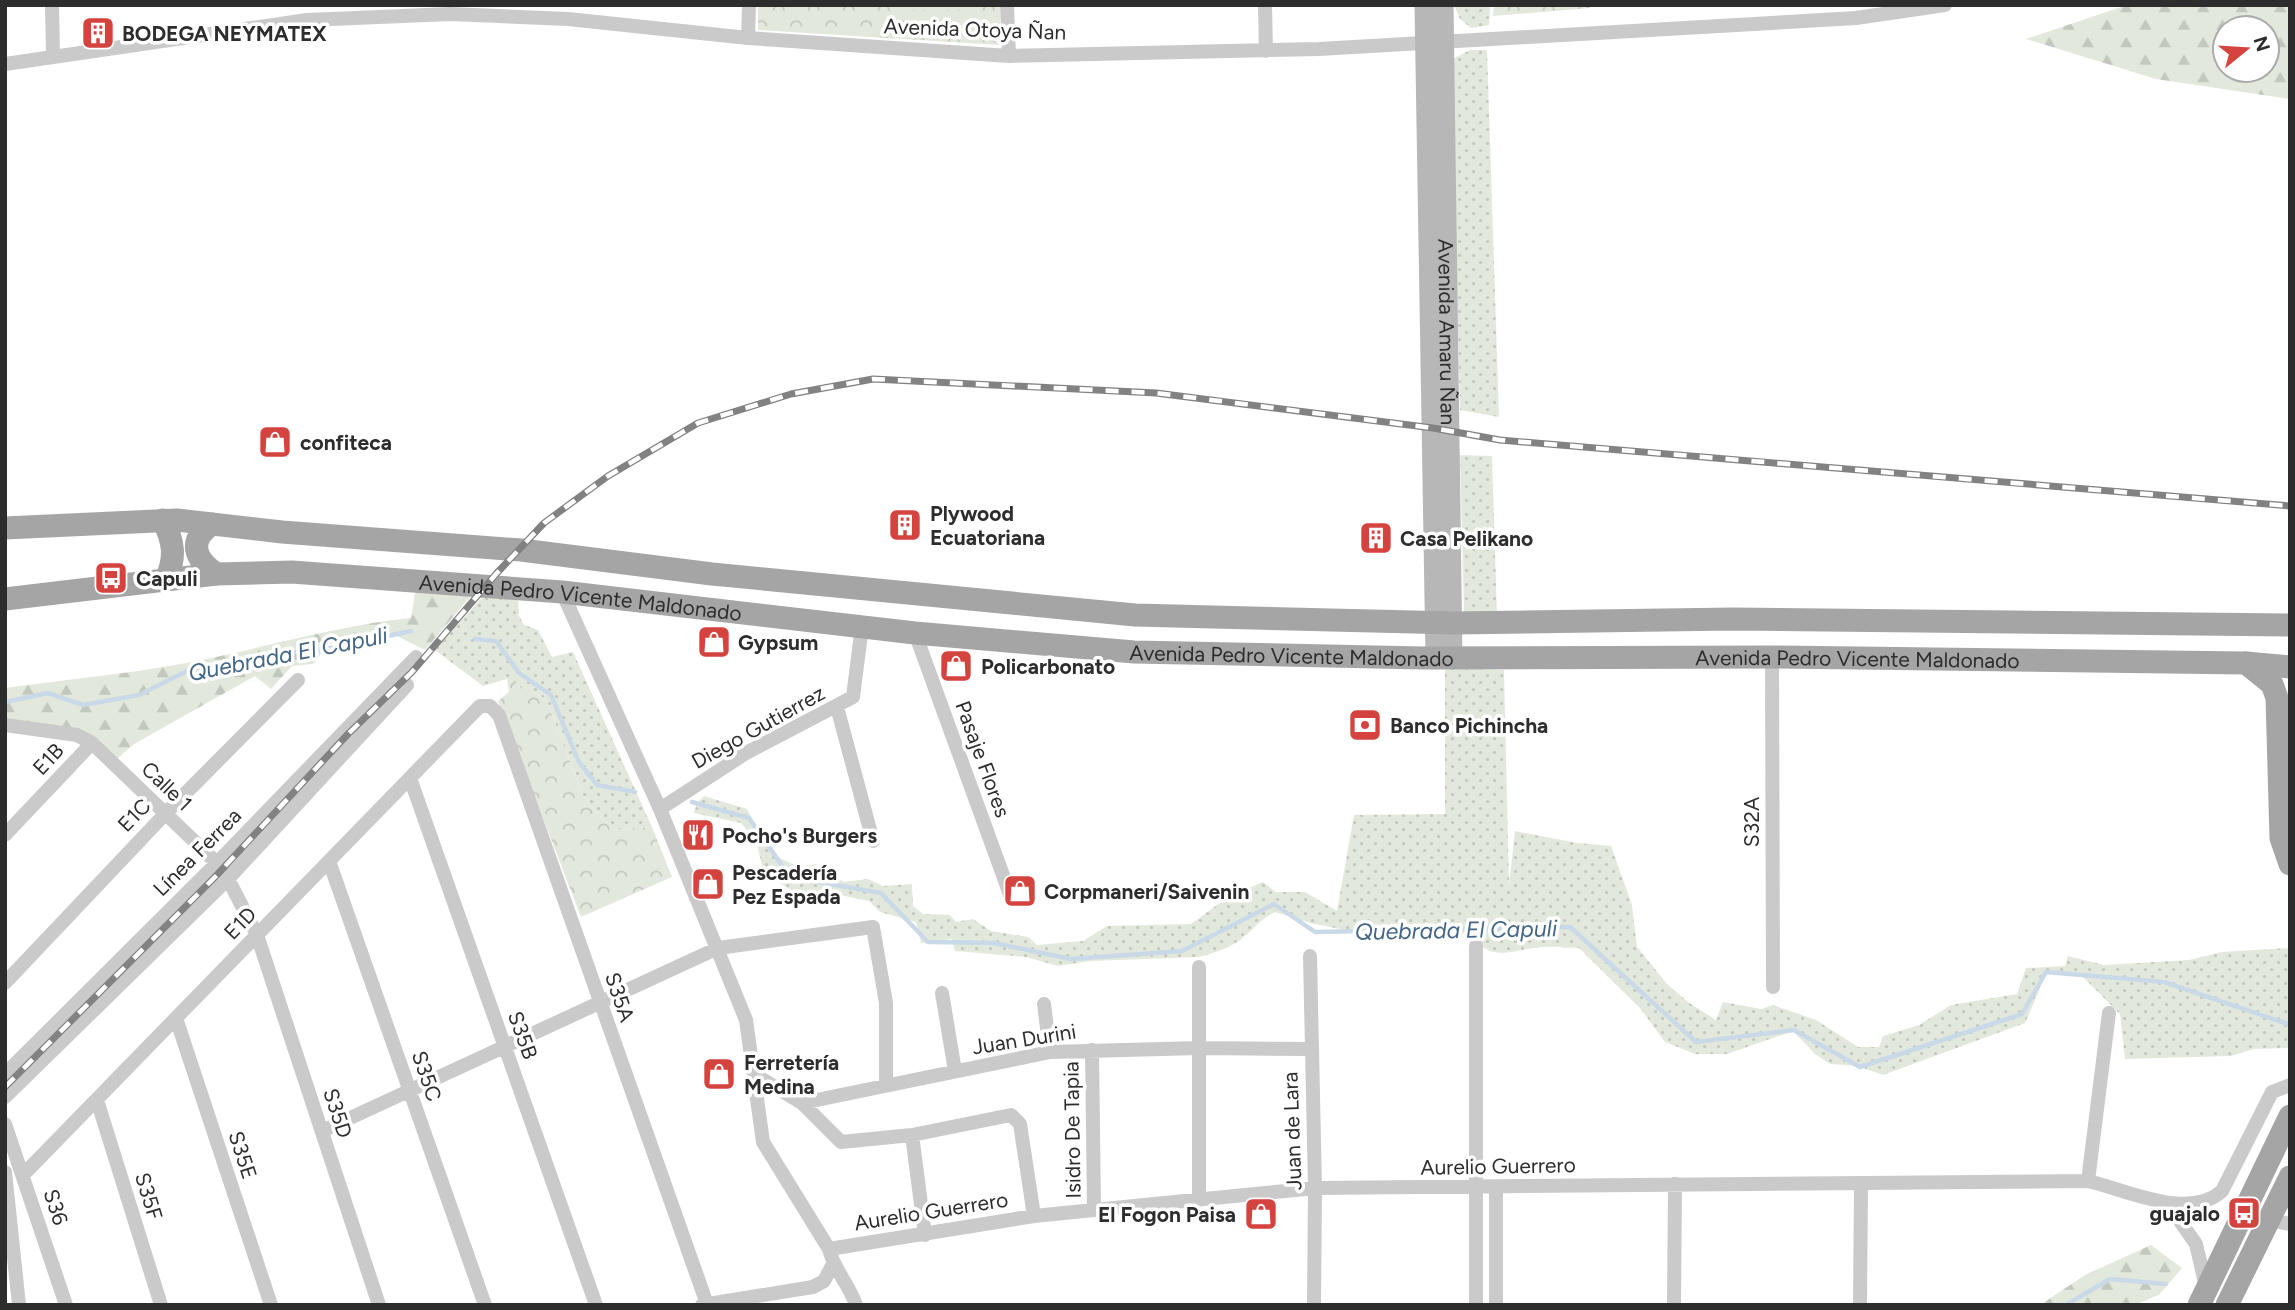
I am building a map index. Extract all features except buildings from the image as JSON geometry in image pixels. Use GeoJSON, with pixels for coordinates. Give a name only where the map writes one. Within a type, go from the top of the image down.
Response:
{"type":"FeatureCollection","features":[{"type":"Feature","properties":{"kind":"main road","name":"Avenida Amaru Ñan"},"geometry":{"type":"LineString","coordinates":[[1425,5],[1434,42],[1444,658]]}},
{"type":"Feature","properties":{"kind":"main road","name":"Avenida Amaru Ñan"},"geometry":{"type":"LineString","coordinates":[[1434,42],[1443,5]]}},
{"type":"Feature","properties":{"kind":"main road","name":"Avenida Pedro Vicente Maldonado"},"geometry":{"type":"LineString","coordinates":[[5,528],[163,520],[521,550],[712,574],[1135,615],[1445,623],[1733,619],[2290,625]]}},
{"type":"Feature","properties":{"kind":"main road"},"geometry":{"type":"LineString","coordinates":[[163,520],[172,538],[174,551],[166,580]]}},
{"type":"Feature","properties":{"kind":"main road"},"geometry":{"type":"LineString","coordinates":[[212,524],[200,536],[197,551],[202,564],[216,574]]}},
{"type":"Feature","properties":{"kind":"main road","name":"Avenida Pedro Vicente Maldonado"},"geometry":{"type":"LineString","coordinates":[[5,599],[216,574],[292,572],[562,592],[915,633],[1134,652],[1444,658],[1772,657],[2246,663],[2290,667]]}},
{"type":"Feature","properties":{"kind":"main road"},"geometry":{"type":"LineString","coordinates":[[2246,663],[2266,678],[2276,692],[2284,739],[2281,838],[2290,864]]}},
{"type":"Feature","properties":{"kind":"main road"},"geometry":{"type":"LineString","coordinates":[[2203,1297],[2290,1116]]}},
{"type":"Feature","properties":{"kind":"main road"},"geometry":{"type":"LineString","coordinates":[[2227,1305],[2279,1222],[2290,1177]]}},
{"type":"Feature","properties":{"kind":"street"},"geometry":{"type":"LineString","coordinates":[[52,5],[53,55]]}},
{"type":"Feature","properties":{"kind":"street"},"geometry":{"type":"LineString","coordinates":[[748,38],[749,5]]}},
{"type":"Feature","properties":{"kind":"street"},"geometry":{"type":"LineString","coordinates":[[1007,5],[1009,55]]}},
{"type":"Feature","properties":{"kind":"street"},"geometry":{"type":"LineString","coordinates":[[1265,5],[1266,51]]}},
{"type":"Feature","properties":{"kind":"street","name":"Avenida Otoya Ñan"},"geometry":{"type":"LineString","coordinates":[[5,64],[307,12],[568,12],[748,38],[1009,55],[1266,51],[1856,18],[1945,5]]}},
{"type":"Feature","properties":{"kind":"street"},"geometry":{"type":"LineString","coordinates":[[562,592],[660,809],[747,1020],[763,1142],[829,1249],[832,1264],[850,1287],[856,1305]]}},
{"type":"Feature","properties":{"kind":"street","name":"Diego Gutierrez"},"geometry":{"type":"LineString","coordinates":[[660,809],[746,753],[853,697],[862,626]]}},
{"type":"Feature","properties":{"kind":"street","name":"Pasaje Flores"},"geometry":{"type":"LineString","coordinates":[[915,633],[1012,900]]}},
{"type":"Feature","properties":{"kind":"street","name":"Línea Ferrea"},"geometry":{"type":"LineString","coordinates":[[5,1074],[217,863],[416,657]]}},
{"type":"Feature","properties":{"kind":"street","name":"S32A"},"geometry":{"type":"LineString","coordinates":[[1772,657],[1773,987]]}},
{"type":"Feature","properties":{"kind":"street","name":"E1C"},"geometry":{"type":"LineString","coordinates":[[5,983],[165,814],[298,680]]}},
{"type":"Feature","properties":{"kind":"street","name":"Línea Ferrea"},"geometry":{"type":"LineString","coordinates":[[5,1097],[228,879],[407,685]]}},
{"type":"Feature","properties":{"kind":"street","name":"E1D"},"geometry":{"type":"LineString","coordinates":[[23,1175],[480,706],[490,706]]}},
{"type":"Feature","properties":{"kind":"street","name":"S35A"},"geometry":{"type":"LineString","coordinates":[[490,706],[499,715],[707,1304]]}},
{"type":"Feature","properties":{"kind":"street"},"geometry":{"type":"LineString","coordinates":[[837,707],[873,841]]}},
{"type":"Feature","properties":{"kind":"street","name":"Calle 1"},"geometry":{"type":"LineString","coordinates":[[5,725],[77,735],[92,743],[217,863],[257,936]]}},
{"type":"Feature","properties":{"kind":"street","name":"E1B"},"geometry":{"type":"LineString","coordinates":[[5,835],[92,743]]}},
{"type":"Feature","properties":{"kind":"street","name":"S35B"},"geometry":{"type":"LineString","coordinates":[[410,778],[596,1305]]}},
{"type":"Feature","properties":{"kind":"street","name":"S35C"},"geometry":{"type":"LineString","coordinates":[[329,861],[485,1305]]}},
{"type":"Feature","properties":{"kind":"street"},"geometry":{"type":"LineString","coordinates":[[322,1131],[718,948],[873,927],[886,1003],[886,1084]]}},
{"type":"Feature","properties":{"kind":"street","name":"S35D"},"geometry":{"type":"LineString","coordinates":[[257,936],[379,1305]]}},
{"type":"Feature","properties":{"kind":"street"},"geometry":{"type":"LineString","coordinates":[[1476,946],[1476,1305]]}},
{"type":"Feature","properties":{"kind":"street","name":"Juan de Lara"},"geometry":{"type":"LineString","coordinates":[[1310,956],[1315,1188],[1314,1305]]}},
{"type":"Feature","properties":{"kind":"street"},"geometry":{"type":"LineString","coordinates":[[1199,967],[1199,1200]]}},
{"type":"Feature","properties":{"kind":"street"},"geometry":{"type":"LineString","coordinates":[[942,993],[955,1071]]}},
{"type":"Feature","properties":{"kind":"street"},"geometry":{"type":"LineString","coordinates":[[1044,1004],[1050,1052]]}},
{"type":"Feature","properties":{"kind":"street"},"geometry":{"type":"LineString","coordinates":[[2088,1181],[2109,1013]]}},
{"type":"Feature","properties":{"kind":"street","name":"S35E"},"geometry":{"type":"LineString","coordinates":[[176,1018],[271,1305]]}},
{"type":"Feature","properties":{"kind":"street","name":"Juan Durini"},"geometry":{"type":"LineString","coordinates":[[802,1103],[1050,1052],[1199,1048],[1310,1049]]}},
{"type":"Feature","properties":{"kind":"street","name":"Isidro De Tapia"},"geometry":{"type":"LineString","coordinates":[[1092,1050],[1094,1209]]}},
{"type":"Feature","properties":{"kind":"street"},"geometry":{"type":"LineString","coordinates":[[755,1075],[802,1103],[841,1142],[912,1135],[1011,1115],[1016,1117],[1020,1124],[1034,1216]]}},
{"type":"Feature","properties":{"kind":"street","name":"Aurelio Guerrero"},"geometry":{"type":"LineString","coordinates":[[829,1249],[1034,1216],[1315,1188],[2088,1181],[2168,1204],[2200,1204],[2222,1191],[2272,1092],[2290,1085]]}},
{"type":"Feature","properties":{"kind":"street","name":"S35F"},"geometry":{"type":"LineString","coordinates":[[97,1100],[161,1305]]}},
{"type":"Feature","properties":{"kind":"street","name":"S36"},"geometry":{"type":"LineString","coordinates":[[5,1124],[66,1305]]}},
{"type":"Feature","properties":{"kind":"street"},"geometry":{"type":"LineString","coordinates":[[912,1135],[925,1235]]}},
{"type":"Feature","properties":{"kind":"street"},"geometry":{"type":"LineString","coordinates":[[5,1172],[19,1305]]}},
{"type":"Feature","properties":{"kind":"street"},"geometry":{"type":"LineString","coordinates":[[1675,1184],[1675,1305]]}},
{"type":"Feature","properties":{"kind":"street"},"geometry":{"type":"LineString","coordinates":[[1860,1305],[1861,1185]]}},
{"type":"Feature","properties":{"kind":"street"},"geometry":{"type":"LineString","coordinates":[[1496,1188],[1496,1305]]}},
{"type":"Feature","properties":{"kind":"street"},"geometry":{"type":"LineString","coordinates":[[2168,1204],[2196,1244],[2203,1297]]}},
{"type":"Feature","properties":{"kind":"street"},"geometry":{"type":"LineString","coordinates":[[702,1305],[813,1287],[824,1281],[832,1264]]}},
{"type":"Feature","properties":{"kind":"green space"},"geometry":{"type":"Polygon","coordinates":[[[758,5],[1000,5],[1000,45],[758,30],[758,5]]]}},
{"type":"Feature","properties":{"kind":"green space"},"geometry":{"type":"Polygon","coordinates":[[[901,5],[962,5],[962,10],[901,10],[901,5]]]}},
{"type":"Feature","properties":{"kind":"green space"},"geometry":{"type":"Polygon","coordinates":[[[1454,5],[1490,5],[1489,25],[1471,28],[1460,19],[1454,5]]]}},
{"type":"Feature","properties":{"kind":"green space"},"geometry":{"type":"Polygon","coordinates":[[[1494,5],[1590,5],[1590,8],[1493,16],[1494,5]]]}},
{"type":"Feature","properties":{"kind":"green space"},"geometry":{"type":"Polygon","coordinates":[[[2127,5],[2290,5],[2290,99],[2156,79],[2026,39],[2127,5]]]}},
{"type":"Feature","properties":{"kind":"green space"},"geometry":{"type":"Polygon","coordinates":[[[1470,50],[1487,50],[1499,417],[1460,410],[1451,60],[1470,50]]]}},
{"type":"Feature","properties":{"kind":"green space"},"geometry":{"type":"Polygon","coordinates":[[[1460,455],[1492,456],[1497,616],[1464,613],[1460,455]]]}},
{"type":"Feature","properties":{"kind":"green space"},"geometry":{"type":"Polygon","coordinates":[[[416,587],[476,590],[425,650],[387,631],[329,644],[313,664],[292,666],[271,689],[255,676],[134,744],[116,760],[81,729],[5,721],[5,688],[175,665],[352,627],[411,618],[416,587]]]}},
{"type":"Feature","properties":{"kind":"green space"},"geometry":{"type":"Polygon","coordinates":[[[486,593],[518,596],[519,616],[524,625],[538,630],[552,657],[573,652],[652,827],[612,830],[584,798],[546,699],[507,679],[483,686],[435,650],[486,593]]]}},
{"type":"Feature","properties":{"kind":"green space"},"geometry":{"type":"Polygon","coordinates":[[[1445,668],[1504,670],[1509,885],[1515,831],[1577,843],[1611,846],[1632,905],[1637,947],[1667,984],[1716,1020],[1723,1002],[1761,1009],[1773,1005],[1816,1020],[1858,1047],[1879,1047],[1883,1036],[1919,1025],[1951,1005],[2017,994],[2026,968],[2065,966],[2068,956],[2104,965],[2189,960],[2222,952],[2290,948],[2290,1048],[2254,1049],[2231,1056],[2125,1059],[2120,1014],[2082,976],[2047,972],[2025,1023],[1883,1075],[1857,1066],[1830,1064],[1815,1054],[1793,1031],[1727,1054],[1695,1054],[1665,1042],[1640,1008],[1579,948],[1549,947],[1495,952],[1478,943],[1469,933],[1402,941],[1310,923],[1276,912],[1235,943],[1199,957],[1090,961],[1058,966],[1026,957],[955,951],[952,939],[921,943],[916,922],[880,912],[869,901],[845,896],[813,896],[793,891],[764,874],[756,840],[741,823],[694,813],[697,803],[704,796],[747,809],[771,854],[801,868],[815,864],[844,882],[868,879],[883,886],[912,884],[913,906],[923,914],[950,915],[956,922],[973,919],[991,931],[1028,937],[1037,945],[1083,941],[1107,926],[1191,924],[1228,897],[1263,882],[1276,892],[1305,892],[1337,911],[1354,815],[1445,814],[1445,668]]]}},
{"type":"Feature","properties":{"kind":"green space"},"geometry":{"type":"Polygon","coordinates":[[[507,679],[546,699],[584,798],[612,830],[652,827],[672,877],[581,917],[498,701],[509,692],[507,679]]]}},
{"type":"Feature","properties":{"kind":"green space"},"geometry":{"type":"Polygon","coordinates":[[[2151,1245],[2182,1268],[2159,1295],[2134,1305],[2040,1305],[2085,1275],[2151,1245]]]}},
{"type":"Feature","properties":{"kind":"waterway","name":"Quebrada El Capuli"},"geometry":{"type":"LineString","coordinates":[[5,702],[48,693],[83,705],[139,695],[187,671],[240,660],[337,647],[411,631]]}},
{"type":"Feature","properties":{"kind":"waterway","name":"Quebrada El Capuli"},"geometry":{"type":"LineString","coordinates":[[475,639],[496,641],[519,673],[551,695],[579,762],[597,785],[635,792]]}},
{"type":"Feature","properties":{"kind":"waterway","name":"Quebrada El Capuli"},"geometry":{"type":"LineString","coordinates":[[692,802],[749,818],[790,877],[881,893],[928,942],[994,943],[1071,959],[1182,951],[1274,904],[1315,932],[1570,927],[1696,1042],[1794,1030],[1860,1067],[2022,1014],[2046,972],[2164,982],[2288,1024]]}},
{"type":"Feature","properties":{"kind":"waterway"},"geometry":{"type":"LineString","coordinates":[[2066,1305],[2110,1279],[2166,1284]]}},
{"type":"Feature","properties":{"kind":"railway"},"geometry":{"type":"LineString","coordinates":[[5,1087],[215,877],[348,734],[412,672],[496,574],[544,523],[608,476],[698,423],[791,394],[873,379],[1156,393],[1433,428],[1500,440],[2290,506]]}},
{"type":"Feature","properties":{"kind":"place","name":"BODEGA NEYMATEX"},"geometry":{"type":"Point","coordinates":[98,33]}},
{"type":"Feature","properties":{"kind":"place","name":"confiteca"},"geometry":{"type":"Point","coordinates":[275,442]}},
{"type":"Feature","properties":{"kind":"place","name":"Plywood Ecuatoriana"},"geometry":{"type":"Point","coordinates":[905,525]}},
{"type":"Feature","properties":{"kind":"place","name":"Casa Pelikano"},"geometry":{"type":"Point","coordinates":[1376,538]}},
{"type":"Feature","properties":{"kind":"place","name":"Capuli"},"geometry":{"type":"Point","coordinates":[111,578]}},
{"type":"Feature","properties":{"kind":"place","name":"Gypsum"},"geometry":{"type":"Point","coordinates":[714,642]}},
{"type":"Feature","properties":{"kind":"place","name":"Policarbonato"},"geometry":{"type":"Point","coordinates":[956,666]}},
{"type":"Feature","properties":{"kind":"place","name":"Banco Pichincha"},"geometry":{"type":"Point","coordinates":[1365,725]}},
{"type":"Feature","properties":{"kind":"place","name":"Pocho's Burgers"},"geometry":{"type":"Point","coordinates":[698,835]}},
{"type":"Feature","properties":{"kind":"place","name":"Pescadería Pez Espada"},"geometry":{"type":"Point","coordinates":[708,884]}},
{"type":"Feature","properties":{"kind":"place","name":"Corpmaneri/Saivenin"},"geometry":{"type":"Point","coordinates":[1020,891]}},
{"type":"Feature","properties":{"kind":"place","name":"Ferretería Medina"},"geometry":{"type":"Point","coordinates":[719,1074]}},
{"type":"Feature","properties":{"kind":"place","name":"guajalo"},"geometry":{"type":"Point","coordinates":[2244,1213]}},
{"type":"Feature","properties":{"kind":"place","name":"El Fogon Paisa"},"geometry":{"type":"Point","coordinates":[1261,1214]}}]}
